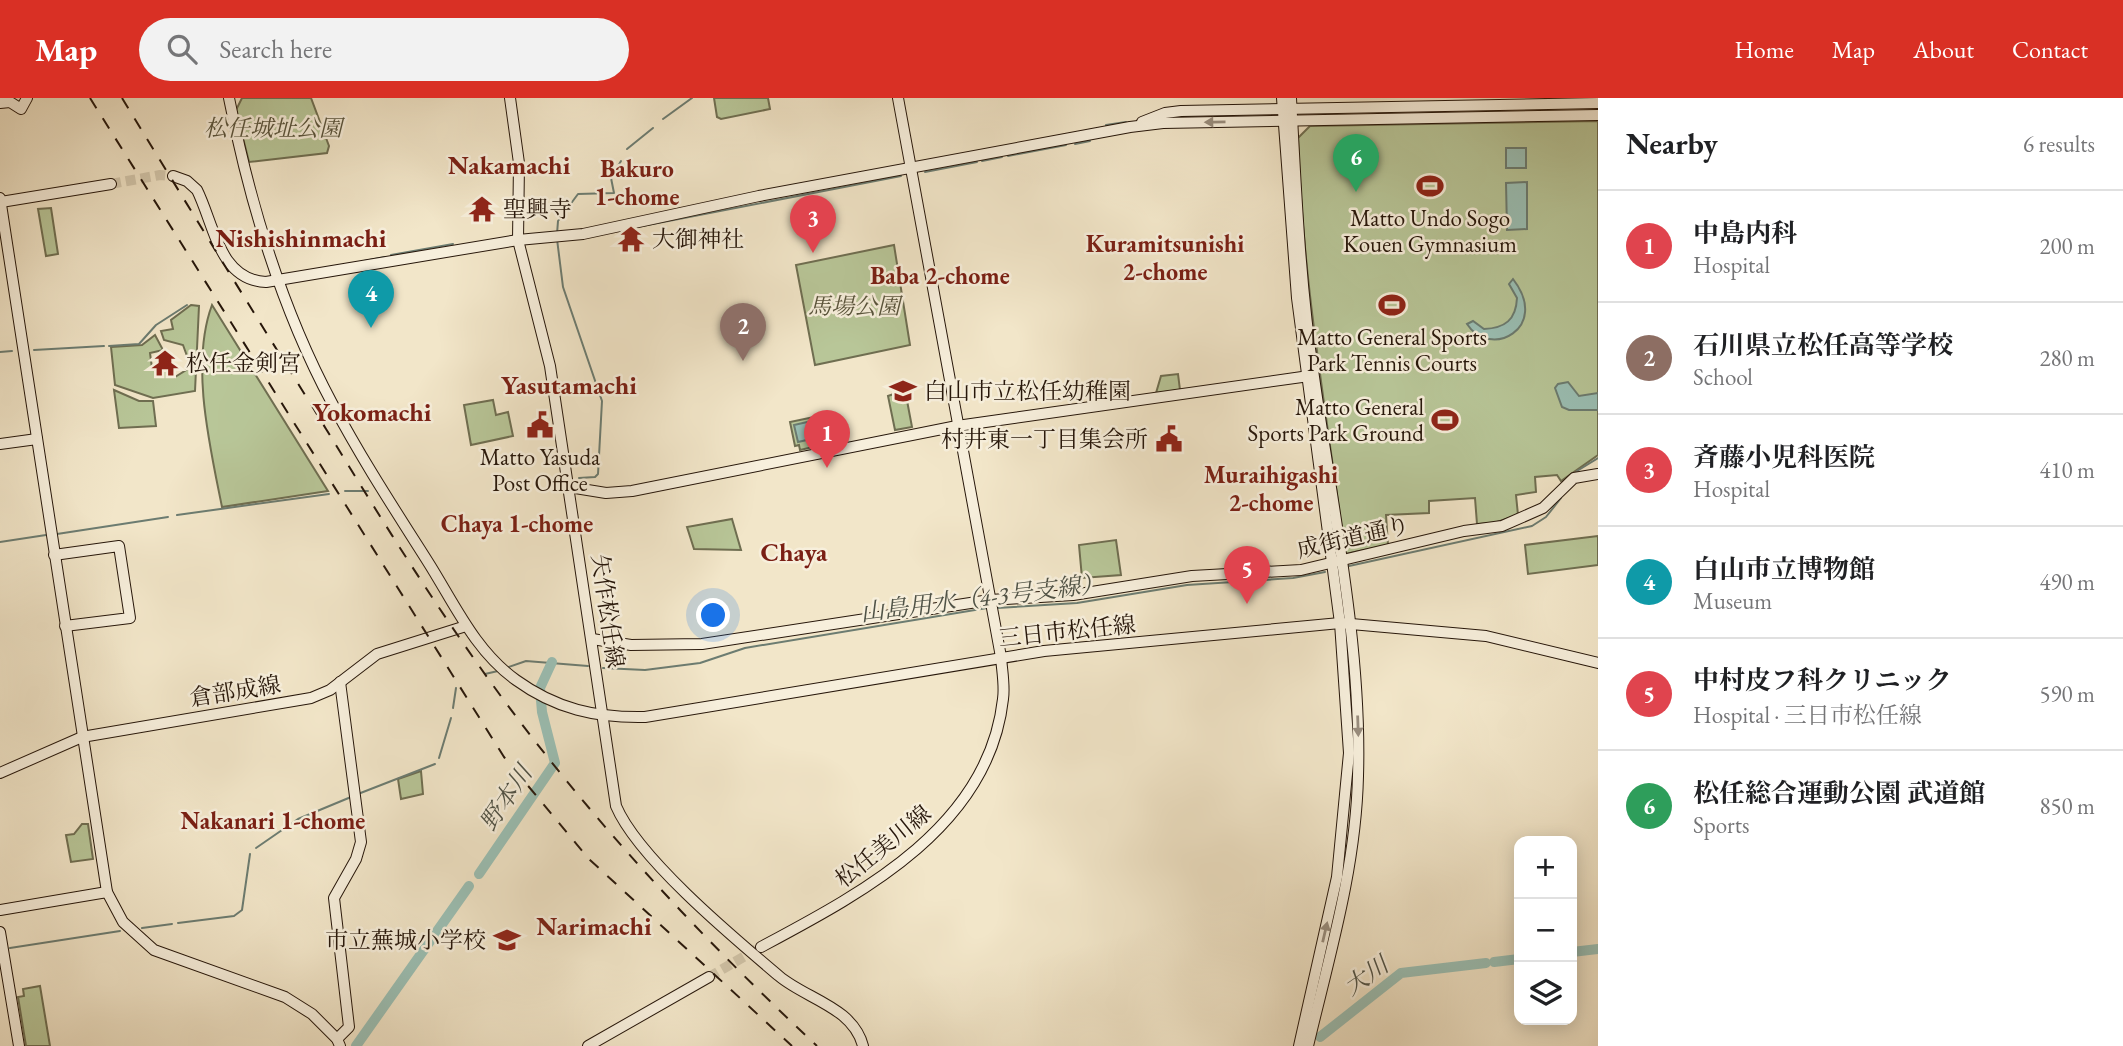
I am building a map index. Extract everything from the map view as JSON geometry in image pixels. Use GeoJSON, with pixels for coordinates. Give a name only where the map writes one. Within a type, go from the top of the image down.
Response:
{"type":"FeatureCollection","features":[{"type":"Feature","properties":{"kind":"street"},"geometry":{"type":"LineString","coordinates":[[0,103],[10,102],[21,108],[27,98]]}},
{"type":"Feature","properties":{"kind":"street","name":"三日市松任線"},"geometry":{"type":"LineString","coordinates":[[229,98],[243,168],[279,281],[331,401],[466,626],[502,669],[540,695],[578,712],[603,717],[645,717],[1002,657],[1344,624],[1445,630],[1486,636],[1598,663]]}},
{"type":"Feature","properties":{"kind":"street","name":"矢作松任線"},"geometry":{"type":"LineString","coordinates":[[510,98],[519,163],[518,240],[550,366],[617,806],[633,835],[708,912],[780,977],[844,1016],[855,1027],[863,1046]]}},
{"type":"Feature","properties":{"kind":"street","name":"松任美川線"},"geometry":{"type":"LineString","coordinates":[[761,947],[835,908],[918,848],[965,798],[992,748],[1004,697],[1002,657],[898,98]]}},
{"type":"Feature","properties":{"kind":"street"},"geometry":{"type":"LineString","coordinates":[[1130,127],[1165,113],[1286,103],[1451,107],[1598,115]]}},
{"type":"Feature","properties":{"kind":"street"},"geometry":{"type":"LineString","coordinates":[[1286,103],[1309,376],[1359,725],[1355,822],[1349,878],[1308,1046]]}},
{"type":"Feature","properties":{"kind":"street"},"geometry":{"type":"LineString","coordinates":[[173,176],[187,181],[197,190],[232,267],[256,282],[279,281],[518,240],[583,234],[1130,127],[1287,120],[1451,107],[1598,103]]}},
{"type":"Feature","properties":{"kind":"street"},"geometry":{"type":"LineString","coordinates":[[111,184],[0,200],[107,892],[123,922],[154,950],[285,997],[312,1014],[339,1043],[349,1027],[334,898],[356,859],[361,842],[340,682]]}},
{"type":"Feature","properties":{"kind":"street"},"geometry":{"type":"LineString","coordinates":[[569,486],[606,493],[632,491],[957,426],[1309,376]]}},
{"type":"Feature","properties":{"kind":"street"},"geometry":{"type":"LineString","coordinates":[[0,444],[37,439]]}},
{"type":"Feature","properties":{"kind":"street","name":"成街道通り"},"geometry":{"type":"LineString","coordinates":[[592,639],[631,645],[702,644],[1073,595],[1192,576],[1301,570],[1502,526],[1543,508],[1566,483],[1598,474]]}},
{"type":"Feature","properties":{"kind":"street"},"geometry":{"type":"LineString","coordinates":[[54,555],[119,546],[121,558],[130,618],[65,626]]}},
{"type":"Feature","properties":{"kind":"street"},"geometry":{"type":"LineString","coordinates":[[1299,1046],[1343,837],[1349,753],[1344,624]]}},
{"type":"Feature","properties":{"kind":"street","name":"倉部成線"},"geometry":{"type":"LineString","coordinates":[[0,773],[82,737],[311,698],[340,682],[377,654],[466,626]]}},
{"type":"Feature","properties":{"kind":"street"},"geometry":{"type":"LineString","coordinates":[[0,910],[107,892]]}},
{"type":"Feature","properties":{"kind":"street"},"geometry":{"type":"LineString","coordinates":[[0,932],[19,1046]]}},
{"type":"Feature","properties":{"kind":"street"},"geometry":{"type":"LineString","coordinates":[[590,1046],[709,977]]}},
{"type":"Feature","properties":{"kind":"green space","name":"松任城址公園"},"geometry":{"type":"Polygon","coordinates":[[[242,98],[311,98],[329,146],[327,153],[249,162],[236,110],[242,98]]]}},
{"type":"Feature","properties":{"kind":"green space"},"geometry":{"type":"Polygon","coordinates":[[[714,98],[768,98],[770,109],[721,119],[717,117],[714,98]]]}},
{"type":"Feature","properties":{"kind":"green space"},"geometry":{"type":"Polygon","coordinates":[[[1598,121],[1598,455],[1561,481],[1557,475],[1535,477],[1536,492],[1516,495],[1518,515],[1494,523],[1477,524],[1475,498],[1429,501],[1429,513],[1386,515],[1388,545],[1345,554],[1304,243],[1298,138],[1310,126],[1598,121]]]}},
{"type":"Feature","properties":{"kind":"green space"},"geometry":{"type":"Polygon","coordinates":[[[51,208],[58,254],[46,256],[38,209],[51,208]]]}},
{"type":"Feature","properties":{"kind":"green space","name":"馬場公園"},"geometry":{"type":"Polygon","coordinates":[[[894,245],[910,345],[815,365],[796,265],[894,245]]]}},
{"type":"Feature","properties":{"kind":"green space"},"geometry":{"type":"Polygon","coordinates":[[[191,305],[199,306],[195,391],[153,398],[115,385],[111,347],[142,345],[155,335],[163,350],[150,353],[152,368],[169,369],[175,377],[191,367],[183,345],[164,340],[161,331],[173,329],[171,320],[191,305]]]}},
{"type":"Feature","properties":{"kind":"green space"},"geometry":{"type":"Polygon","coordinates":[[[212,305],[328,491],[222,507],[208,432],[202,379],[206,328],[212,305]]]}},
{"type":"Feature","properties":{"kind":"green space"},"geometry":{"type":"Polygon","coordinates":[[[1178,374],[1180,390],[1156,393],[1161,376],[1178,374]]]}},
{"type":"Feature","properties":{"kind":"green space"},"geometry":{"type":"Polygon","coordinates":[[[114,390],[139,401],[153,401],[156,426],[119,428],[114,390]]]}},
{"type":"Feature","properties":{"kind":"green space"},"geometry":{"type":"Polygon","coordinates":[[[905,390],[912,427],[895,430],[888,396],[905,390]]]}},
{"type":"Feature","properties":{"kind":"green space"},"geometry":{"type":"Polygon","coordinates":[[[493,400],[496,415],[508,412],[513,436],[471,445],[464,405],[493,400]]]}},
{"type":"Feature","properties":{"kind":"green space"},"geometry":{"type":"Polygon","coordinates":[[[819,416],[824,439],[812,442],[813,447],[800,450],[799,445],[795,446],[790,422],[819,416]]]}},
{"type":"Feature","properties":{"kind":"green space"},"geometry":{"type":"Polygon","coordinates":[[[732,519],[741,550],[694,549],[687,527],[732,519]]]}},
{"type":"Feature","properties":{"kind":"green space"},"geometry":{"type":"Polygon","coordinates":[[[1598,536],[1598,565],[1528,574],[1525,545],[1598,536]]]}},
{"type":"Feature","properties":{"kind":"green space"},"geometry":{"type":"Polygon","coordinates":[[[1116,540],[1121,575],[1082,578],[1079,545],[1116,540]]]}},
{"type":"Feature","properties":{"kind":"green space"},"geometry":{"type":"Polygon","coordinates":[[[421,771],[423,794],[401,799],[398,779],[421,771]]]}},
{"type":"Feature","properties":{"kind":"green space"},"geometry":{"type":"Polygon","coordinates":[[[82,824],[88,824],[93,859],[71,862],[66,835],[74,834],[82,824]]]}},
{"type":"Feature","properties":{"kind":"green space"},"geometry":{"type":"Polygon","coordinates":[[[40,986],[50,1046],[26,1046],[18,997],[24,996],[23,989],[40,986]]]}},
{"type":"Feature","properties":{"kind":"water"},"geometry":{"type":"Polygon","coordinates":[[[1506,148],[1526,148],[1526,168],[1506,168],[1506,148]]]}},
{"type":"Feature","properties":{"kind":"water"},"geometry":{"type":"Polygon","coordinates":[[[1527,182],[1527,229],[1507,230],[1506,183],[1527,182]]]}},
{"type":"Feature","properties":{"kind":"water"},"geometry":{"type":"Polygon","coordinates":[[[1513,279],[1523,296],[1525,312],[1521,324],[1513,333],[1502,339],[1489,339],[1477,334],[1467,324],[1473,321],[1484,329],[1498,327],[1512,317],[1517,298],[1509,284],[1513,279]]]}},
{"type":"Feature","properties":{"kind":"water"},"geometry":{"type":"Polygon","coordinates":[[[1568,382],[1579,396],[1598,393],[1598,410],[1569,410],[1562,407],[1555,388],[1558,384],[1568,382]]]}},
{"type":"Feature","properties":{"kind":"water"},"geometry":{"type":"Polygon","coordinates":[[[816,420],[820,437],[798,442],[794,425],[816,420]]]}},
{"type":"Feature","properties":{"kind":"waterway"},"geometry":{"type":"LineString","coordinates":[[663,119],[692,98]]}},
{"type":"Feature","properties":{"kind":"waterway"},"geometry":{"type":"LineString","coordinates":[[1472,110],[1565,108]]}},
{"type":"Feature","properties":{"kind":"waterway"},"geometry":{"type":"LineString","coordinates":[[1179,116],[1204,115]]}},
{"type":"Feature","properties":{"kind":"waterway"},"geometry":{"type":"LineString","coordinates":[[1106,125],[1126,122]]}},
{"type":"Feature","properties":{"kind":"waterway"},"geometry":{"type":"LineString","coordinates":[[627,149],[653,128]]}},
{"type":"Feature","properties":{"kind":"waterway"},"geometry":{"type":"LineString","coordinates":[[1075,144],[1090,141]]}},
{"type":"Feature","properties":{"kind":"waterway"},"geometry":{"type":"LineString","coordinates":[[1008,156],[1066,145]]}},
{"type":"Feature","properties":{"kind":"waterway"},"geometry":{"type":"LineString","coordinates":[[982,161],[1002,157]]}},
{"type":"Feature","properties":{"kind":"waterway"},"geometry":{"type":"LineString","coordinates":[[557,234],[558,221],[578,194],[614,193],[611,178],[621,161]]}},
{"type":"Feature","properties":{"kind":"waterway"},"geometry":{"type":"LineString","coordinates":[[925,172],[977,162]]}},
{"type":"Feature","properties":{"kind":"waterway"},"geometry":{"type":"LineString","coordinates":[[627,229],[901,176]]}},
{"type":"Feature","properties":{"kind":"waterway"},"geometry":{"type":"LineString","coordinates":[[557,239],[563,287],[602,401],[598,474],[595,477],[579,478]]}},
{"type":"Feature","properties":{"kind":"waterway"},"geometry":{"type":"LineString","coordinates":[[391,255],[453,244]]}},
{"type":"Feature","properties":{"kind":"waterway"},"geometry":{"type":"LineString","coordinates":[[364,261],[385,257]]}},
{"type":"Feature","properties":{"kind":"waterway"},"geometry":{"type":"LineString","coordinates":[[109,346],[139,344],[156,325],[187,305]]}},
{"type":"Feature","properties":{"kind":"waterway"},"geometry":{"type":"LineString","coordinates":[[34,350],[104,346]]}},
{"type":"Feature","properties":{"kind":"waterway"},"geometry":{"type":"LineString","coordinates":[[0,352],[12,351]]}},
{"type":"Feature","properties":{"kind":"waterway","name":"山島用水（4-3号支線）"},"geometry":{"type":"LineString","coordinates":[[1577,471],[1598,458]]}},
{"type":"Feature","properties":{"kind":"waterway"},"geometry":{"type":"LineString","coordinates":[[345,491],[368,491]]}},
{"type":"Feature","properties":{"kind":"waterway"},"geometry":{"type":"LineString","coordinates":[[177,515],[329,494]]}},
{"type":"Feature","properties":{"kind":"waterway","name":"山島用水（4-3号支線）"},"geometry":{"type":"LineString","coordinates":[[1349,566],[1532,526],[1546,517],[1561,498]]}},
{"type":"Feature","properties":{"kind":"waterway"},"geometry":{"type":"LineString","coordinates":[[57,534],[168,517]]}},
{"type":"Feature","properties":{"kind":"waterway"},"geometry":{"type":"LineString","coordinates":[[0,542],[46,535]]}},
{"type":"Feature","properties":{"kind":"waterway","name":"山島用水（4-3号支線）"},"geometry":{"type":"LineString","coordinates":[[997,608],[1077,603],[1187,585],[1293,578],[1325,572]]}},
{"type":"Feature","properties":{"kind":"waterway","name":"山島用水（4-3号支線）"},"geometry":{"type":"LineString","coordinates":[[603,668],[645,670],[700,663],[745,648],[987,608]]}},
{"type":"Feature","properties":{"kind":"waterway"},"geometry":{"type":"LineString","coordinates":[[506,668],[526,661],[588,666]]}},
{"type":"Feature","properties":{"kind":"waterway","name":"野本川"},"geometry":{"type":"LineString","coordinates":[[479,874],[555,763],[542,712],[540,688],[552,662]]}},
{"type":"Feature","properties":{"kind":"waterway"},"geometry":{"type":"LineString","coordinates":[[485,674],[498,671]]}},
{"type":"Feature","properties":{"kind":"waterway"},"geometry":{"type":"LineString","coordinates":[[453,708],[456,688]]}},
{"type":"Feature","properties":{"kind":"waterway"},"geometry":{"type":"LineString","coordinates":[[439,758],[451,718]]}},
{"type":"Feature","properties":{"kind":"waterway"},"geometry":{"type":"LineString","coordinates":[[358,794],[435,764]]}},
{"type":"Feature","properties":{"kind":"waterway"},"geometry":{"type":"LineString","coordinates":[[256,848],[298,819],[351,797]]}},
{"type":"Feature","properties":{"kind":"waterway"},"geometry":{"type":"LineString","coordinates":[[178,923],[234,916],[242,910],[250,854]]}},
{"type":"Feature","properties":{"kind":"waterway","name":"野本川"},"geometry":{"type":"LineString","coordinates":[[356,1046],[469,886]]}},
{"type":"Feature","properties":{"kind":"waterway"},"geometry":{"type":"LineString","coordinates":[[142,928],[172,924]]}},
{"type":"Feature","properties":{"kind":"waterway"},"geometry":{"type":"LineString","coordinates":[[10,948],[120,931]]}},
{"type":"Feature","properties":{"kind":"waterway","name":"大川"},"geometry":{"type":"LineString","coordinates":[[1577,951],[1598,949]]}},
{"type":"Feature","properties":{"kind":"waterway","name":"大川"},"geometry":{"type":"LineString","coordinates":[[1494,962],[1514,960]]}},
{"type":"Feature","properties":{"kind":"waterway","name":"大川"},"geometry":{"type":"LineString","coordinates":[[1320,1037],[1401,973],[1486,963]]}},
{"type":"Feature","properties":{"kind":"tunnel"},"geometry":{"type":"LineString","coordinates":[[111,184],[160,175],[173,176]]}},
{"type":"Feature","properties":{"kind":"tunnel"},"geometry":{"type":"LineString","coordinates":[[709,977],[757,949]]}},
{"type":"Feature","properties":{"kind":"railway"},"geometry":{"type":"LineString","coordinates":[[90,98],[504,757],[589,859],[792,1046]]}},
{"type":"Feature","properties":{"kind":"railway"},"geometry":{"type":"LineString","coordinates":[[122,98],[387,527],[438,607],[493,685],[590,809],[662,891],[738,970],[817,1046]]}},
{"type":"Feature","properties":{"kind":"place","name":"Matto Undo Sogo Kouen Gymnasium"},"geometry":{"type":"Point","coordinates":[1430,186]}},
{"type":"Feature","properties":{"kind":"place","name":"松任総合運動公園 武道館"},"geometry":{"type":"Point","coordinates":[1356,192]}},
{"type":"Feature","properties":{"kind":"place","name":"聖興寺"},"geometry":{"type":"Point","coordinates":[482,209]}},
{"type":"Feature","properties":{"kind":"place","name":"大御神社"},"geometry":{"type":"Point","coordinates":[631,239]}},
{"type":"Feature","properties":{"kind":"place","name":"斉藤小児科医院"},"geometry":{"type":"Point","coordinates":[813,253]}},
{"type":"Feature","properties":{"kind":"place","name":"Matto General Sports Park Tennis Courts"},"geometry":{"type":"Point","coordinates":[1392,305]}},
{"type":"Feature","properties":{"kind":"place","name":"白山市立博物館"},"geometry":{"type":"Point","coordinates":[371,328]}},
{"type":"Feature","properties":{"kind":"place","name":"石川県立松任高等学校"},"geometry":{"type":"Point","coordinates":[743,361]}},
{"type":"Feature","properties":{"kind":"place","name":"松任金剣宮"},"geometry":{"type":"Point","coordinates":[165,363]}},
{"type":"Feature","properties":{"kind":"place","name":"白山市立松任幼稚園"},"geometry":{"type":"Point","coordinates":[903,391]}},
{"type":"Feature","properties":{"kind":"place","name":"Matto General Sports Park Ground"},"geometry":{"type":"Point","coordinates":[1445,420]}},
{"type":"Feature","properties":{"kind":"place","name":"Matto Yasuda Post Office"},"geometry":{"type":"Point","coordinates":[540,425]}},
{"type":"Feature","properties":{"kind":"place","name":"村井東一丁目集会所"},"geometry":{"type":"Point","coordinates":[1169,439]}},
{"type":"Feature","properties":{"kind":"place","name":"中島内科"},"geometry":{"type":"Point","coordinates":[827,468]}},
{"type":"Feature","properties":{"kind":"place","name":"中村皮フ科クリニック"},"geometry":{"type":"Point","coordinates":[1247,604]}},
{"type":"Feature","properties":{"kind":"place","name":"市立蕪城小学校"},"geometry":{"type":"Point","coordinates":[507,940]}},
{"type":"Feature","properties":{"kind":"district","name":"Nakamachi"},"geometry":{"type":"Point","coordinates":[509,165]}},
{"type":"Feature","properties":{"kind":"district","name":"Bakuro 1-chome"},"geometry":{"type":"Point","coordinates":[637,183]}},
{"type":"Feature","properties":{"kind":"district","name":"Nishishinmachi"},"geometry":{"type":"Point","coordinates":[301,238]}},
{"type":"Feature","properties":{"kind":"district","name":"Kuramitsunishi 2-chome"},"geometry":{"type":"Point","coordinates":[1165,258]}},
{"type":"Feature","properties":{"kind":"district","name":"Baba 2-chome"},"geometry":{"type":"Point","coordinates":[940,276]}},
{"type":"Feature","properties":{"kind":"district","name":"Yasutamachi"},"geometry":{"type":"Point","coordinates":[569,385]}},
{"type":"Feature","properties":{"kind":"district","name":"Yokomachi"},"geometry":{"type":"Point","coordinates":[372,412]}},
{"type":"Feature","properties":{"kind":"district","name":"Muraihigashi 2-chome"},"geometry":{"type":"Point","coordinates":[1271,489]}},
{"type":"Feature","properties":{"kind":"district","name":"Chaya 1-chome"},"geometry":{"type":"Point","coordinates":[517,524]}},
{"type":"Feature","properties":{"kind":"district","name":"Chaya"},"geometry":{"type":"Point","coordinates":[794,552]}},
{"type":"Feature","properties":{"kind":"district","name":"Nakanari 1-chome"},"geometry":{"type":"Point","coordinates":[273,821]}},
{"type":"Feature","properties":{"kind":"district","name":"Narimachi"},"geometry":{"type":"Point","coordinates":[594,926]}}]}
